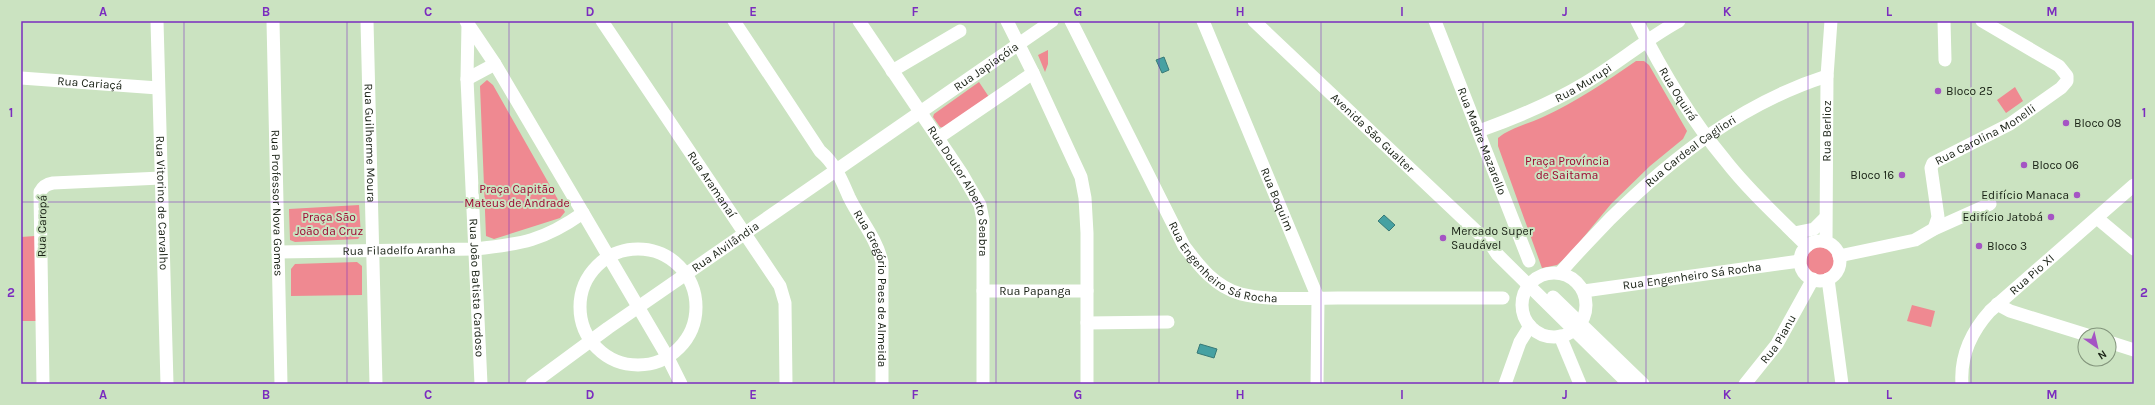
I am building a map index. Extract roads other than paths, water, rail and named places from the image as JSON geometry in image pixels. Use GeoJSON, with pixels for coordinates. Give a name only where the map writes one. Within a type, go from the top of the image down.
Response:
{"type":"FeatureCollection","features":[{"type":"Feature","properties":{"kind":"street","name":"Rua Vitorino de Carvalho"},"geometry":{"type":"LineString","coordinates":[[157,21],[167,384]]}},
{"type":"Feature","properties":{"kind":"street","name":"Rua Professor Nova Gomes"},"geometry":{"type":"LineString","coordinates":[[273,21],[281,384]]}},
{"type":"Feature","properties":{"kind":"street","name":"Rua Guilherme Moura"},"geometry":{"type":"LineString","coordinates":[[368,21],[376,384]]}},
{"type":"Feature","properties":{"kind":"street","name":"Rua Aramanaí"},"geometry":{"type":"LineString","coordinates":[[602,21],[776,279],[784,294],[786,384]]}},
{"type":"Feature","properties":{"kind":"street","name":"Rua Gregório Paes de Almeida"},"geometry":{"type":"LineString","coordinates":[[734,21],[834,172],[872,234],[882,262],[882,384]]}},
{"type":"Feature","properties":{"kind":"street","name":"Rua Doutor Alberto Seabra"},"geometry":{"type":"LineString","coordinates":[[859,21],[938,138],[980,204],[983,220],[983,384]]}},
{"type":"Feature","properties":{"kind":"street"},"geometry":{"type":"LineString","coordinates":[[1007,21],[1033,73],[1081,177],[1086,208],[1087,384]]}},
{"type":"Feature","properties":{"kind":"street","name":"Rua Japiaçóia"},"geometry":{"type":"LineString","coordinates":[[920,112],[1052,21]]}},
{"type":"Feature","properties":{"kind":"street","name":"Rua Engenheiro Sá Rocha"},"geometry":{"type":"LineString","coordinates":[[1071,21],[1184,246],[1201,269],[1221,285],[1241,294],[1318,298],[1503,298]]}},
{"type":"Feature","properties":{"kind":"street","name":"Rua Boquim"},"geometry":{"type":"LineString","coordinates":[[1203,21],[1318,298],[1317,384]]}},
{"type":"Feature","properties":{"kind":"street","name":"Avenida São Gualter"},"geometry":{"type":"LineString","coordinates":[[1254,21],[1491,245],[1497,254],[1531,282],[1577,327],[1629,384]]}},
{"type":"Feature","properties":{"kind":"street","name":"Rua Madre Mazarello"},"geometry":{"type":"LineString","coordinates":[[1435,21],[1529,260]]}},
{"type":"Feature","properties":{"kind":"street","name":"Rua Oquirá"},"geometry":{"type":"LineString","coordinates":[[1637,21],[1647,42],[1706,135],[1725,161],[1807,246]]}},
{"type":"Feature","properties":{"kind":"street","name":"Rua Murupi"},"geometry":{"type":"LineString","coordinates":[[1479,131],[1559,97],[1585,83],[1661,31],[1679,21]]}},
{"type":"Feature","properties":{"kind":"street","name":"Rua Berlioz"},"geometry":{"type":"LineString","coordinates":[[1826,242],[1827,76],[1831,21]]}},
{"type":"Feature","properties":{"kind":"street","name":"Rua Carolina Monelli"},"geometry":{"type":"LineString","coordinates":[[1934,229],[1938,217],[1931,168],[1933,163],[2010,124],[2061,88],[2067,81],[2067,76],[2059,66],[1982,21]]}},
{"type":"Feature","properties":{"kind":"street"},"geometry":{"type":"LineString","coordinates":[[467,22],[495,64],[667,356],[681,384]]}},
{"type":"Feature","properties":{"kind":"street","name":"Rua João Batista Cardoso"},"geometry":{"type":"LineString","coordinates":[[467,22],[467,79],[481,384]]}},
{"type":"Feature","properties":{"kind":"street"},"geometry":{"type":"LineString","coordinates":[[1945,60],[1948,23]]}},
{"type":"Feature","properties":{"kind":"street"},"geometry":{"type":"LineString","coordinates":[[892,71],[960,31]]}},
{"type":"Feature","properties":{"kind":"street"},"geometry":{"type":"LineString","coordinates":[[467,79],[495,64]]}},
{"type":"Feature","properties":{"kind":"street"},"geometry":{"type":"LineString","coordinates":[[938,138],[1033,73]]}},
{"type":"Feature","properties":{"kind":"street","name":"Rua Cardeal Cagliori"},"geometry":{"type":"LineString","coordinates":[[1560,273],[1573,257],[1634,196],[1706,135],[1766,99],[1800,84],[1827,76]]}},
{"type":"Feature","properties":{"kind":"street","name":"Rua Cariaçá"},"geometry":{"type":"LineString","coordinates":[[21,78],[158,88]]}},
{"type":"Feature","properties":{"kind":"street","name":"Rua Alvilândia"},"geometry":{"type":"LineString","coordinates":[[532,384],[590,340],[920,112]]}},
{"type":"Feature","properties":{"kind":"street","name":"Rua Caropá"},"geometry":{"type":"LineString","coordinates":[[43,384],[40,192],[44,186],[53,183],[161,178]]}},
{"type":"Feature","properties":{"kind":"street","name":"Rua Pio XI"},"geometry":{"type":"LineString","coordinates":[[1965,383],[1965,356],[1969,343],[1984,317],[2134,185]]}},
{"type":"Feature","properties":{"kind":"street"},"geometry":{"type":"LineString","coordinates":[[1839,256],[1915,240],[1934,229],[1990,204]]}},
{"type":"Feature","properties":{"kind":"street","name":"Rua Filadelfo Aranha"},"geometry":{"type":"LineString","coordinates":[[278,252],[475,249],[534,240],[561,229],[583,213]]}},
{"type":"Feature","properties":{"kind":"street"},"geometry":{"type":"LineString","coordinates":[[1794,233],[1814,230],[1825,218]]}},
{"type":"Feature","properties":{"kind":"street"},"geometry":{"type":"LineString","coordinates":[[2097,218],[2134,249]]}},
{"type":"Feature","properties":{"kind":"street"},"geometry":{"type":"LineString","coordinates":[[1807,291],[1828,284],[1838,269],[1839,256],[1834,247],[1826,242],[1817,241],[1807,246],[1802,252],[1800,261],[1803,271],[1813,279],[1828,284]]}},
{"type":"Feature","properties":{"kind":"street"},"geometry":{"type":"LineString","coordinates":[[624,250],[648,250],[659,253],[674,262],[686,274],[694,296],[694,319],[684,340],[667,356],[654,362],[640,364],[626,363],[612,359],[600,351],[590,340],[582,321],[580,300],[584,285],[592,271],[608,257],[624,250]]}},
{"type":"Feature","properties":{"kind":"street"},"geometry":{"type":"LineString","coordinates":[[1573,257],[1581,287],[1586,308],[1577,327],[1560,336],[1544,335],[1530,326],[1524,316],[1522,304],[1531,282],[1548,273],[1560,273],[1570,276],[1581,287]]}},
{"type":"Feature","properties":{"kind":"street","name":"Rua Engenheiro Sá Rocha"},"geometry":{"type":"LineString","coordinates":[[1581,287],[1800,261]]}},
{"type":"Feature","properties":{"kind":"street","name":"Rua Pianu"},"geometry":{"type":"LineString","coordinates":[[1745,384],[1777,344],[1813,279]]}},
{"type":"Feature","properties":{"kind":"street"},"geometry":{"type":"LineString","coordinates":[[1828,284],[1842,384]]}},
{"type":"Feature","properties":{"kind":"street","name":"Rua Papanga"},"geometry":{"type":"LineString","coordinates":[[983,291],[1087,291]]}},
{"type":"Feature","properties":{"kind":"street"},"geometry":{"type":"LineString","coordinates":[[1997,304],[2010,311],[2077,332]]}},
{"type":"Feature","properties":{"kind":"street"},"geometry":{"type":"LineString","coordinates":[[1087,323],[1168,322]]}},
{"type":"Feature","properties":{"kind":"street"},"geometry":{"type":"LineString","coordinates":[[1505,384],[1520,342],[1530,326]]}},
{"type":"Feature","properties":{"kind":"street","name":"Avenida São Gualter"},"geometry":{"type":"LineString","coordinates":[[1577,327],[1643,384]]}},
{"type":"Feature","properties":{"kind":"street"},"geometry":{"type":"LineString","coordinates":[[1560,336],[1580,384]]}},
{"type":"Feature","properties":{"kind":"street"},"geometry":{"type":"LineString","coordinates":[[2117,345],[2134,350]]}},
{"type":"Feature","properties":{"kind":"water"},"geometry":{"type":"Polygon","coordinates":[[[1164,57],[1169,70],[1162,73],[1156,60],[1164,57]]]}},
{"type":"Feature","properties":{"kind":"water"},"geometry":{"type":"Polygon","coordinates":[[[1384,215],[1395,225],[1389,231],[1378,221],[1384,215]]]}},
{"type":"Feature","properties":{"kind":"water"},"geometry":{"type":"Polygon","coordinates":[[[1200,344],[1217,349],[1214,358],[1197,353],[1200,344]]]}},
{"type":"Feature","properties":{"kind":"place","name":"Bloco 25"},"geometry":{"type":"Point","coordinates":[1938,91]}},
{"type":"Feature","properties":{"kind":"place","name":"Bloco 08"},"geometry":{"type":"Point","coordinates":[2066,123]}},
{"type":"Feature","properties":{"kind":"place","name":"Bloco 06"},"geometry":{"type":"Point","coordinates":[2024,165]}},
{"type":"Feature","properties":{"kind":"place","name":"Bloco 16"},"geometry":{"type":"Point","coordinates":[1902,175]}},
{"type":"Feature","properties":{"kind":"place","name":"Edifício Manaca"},"geometry":{"type":"Point","coordinates":[2077,195]}},
{"type":"Feature","properties":{"kind":"place","name":"Edifício Jatobá"},"geometry":{"type":"Point","coordinates":[2051,217]}},
{"type":"Feature","properties":{"kind":"place","name":"Mercado Super Saudável"},"geometry":{"type":"Point","coordinates":[1443,238]}},
{"type":"Feature","properties":{"kind":"place","name":"Bloco 3"},"geometry":{"type":"Point","coordinates":[1979,246]}},
{"type":"Feature","properties":{"kind":"park label","name":"Praça Província de Saitama"},"geometry":{"type":"Point","coordinates":[1567,168]}},
{"type":"Feature","properties":{"kind":"park label","name":"Praça Capitão Mateus de Andrade"},"geometry":{"type":"Point","coordinates":[517,196]}},
{"type":"Feature","properties":{"kind":"park label","name":"Praça São João da Cruz"},"geometry":{"type":"Point","coordinates":[329,224]}}]}
